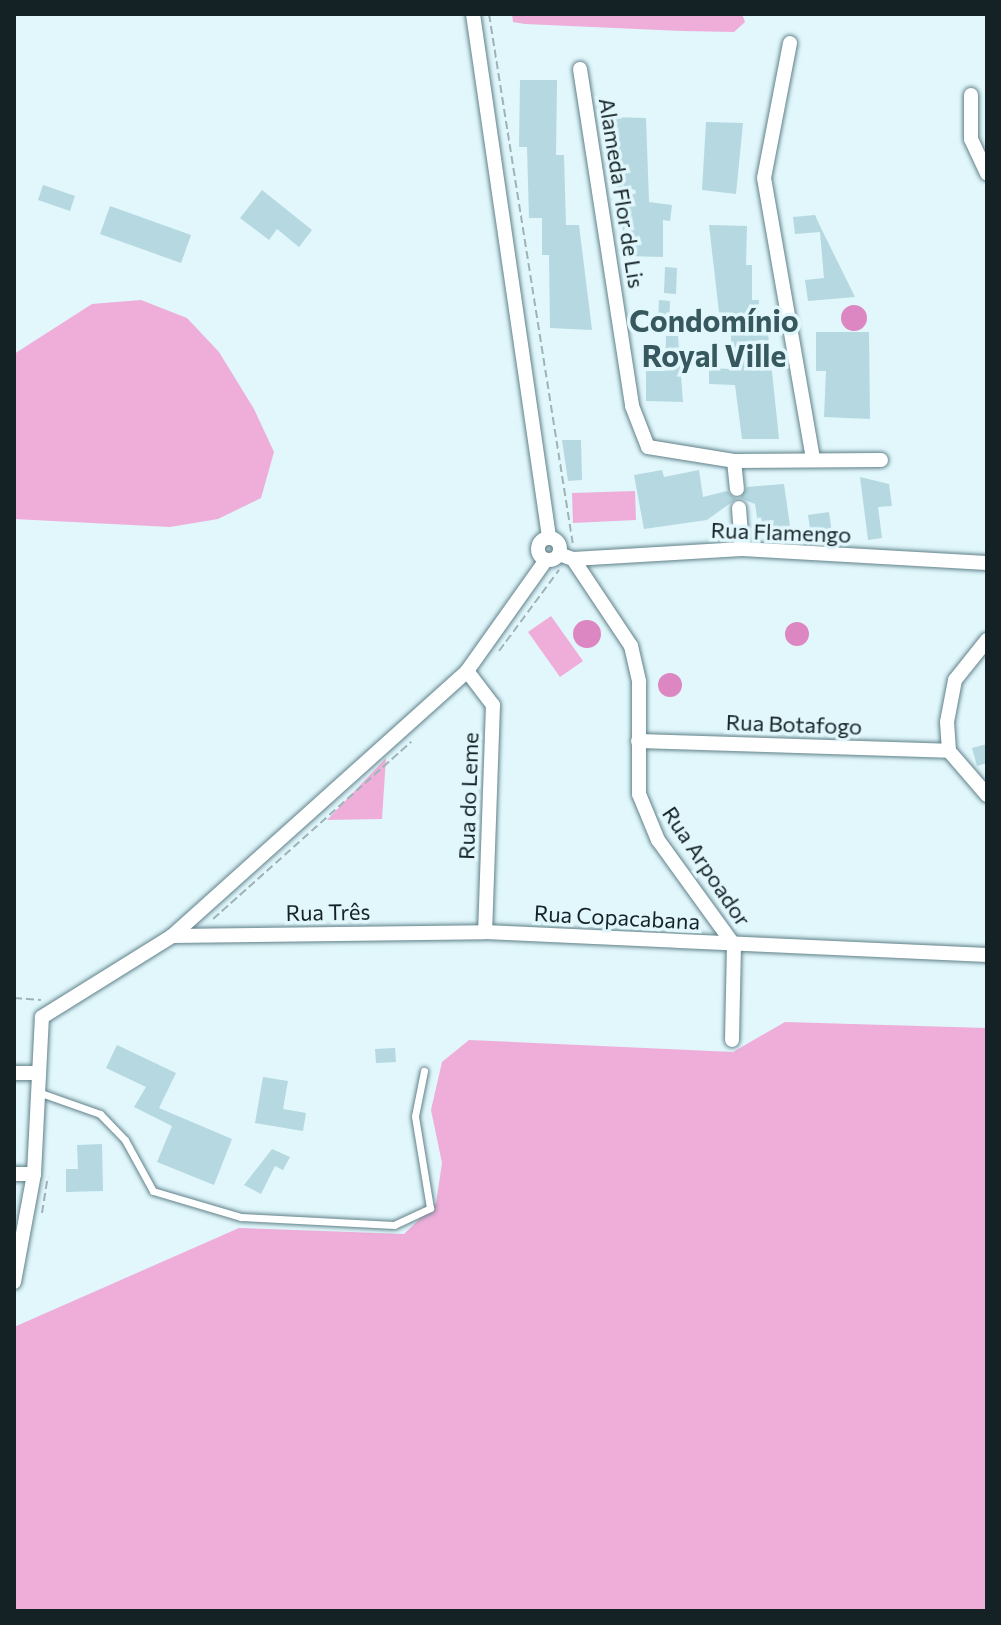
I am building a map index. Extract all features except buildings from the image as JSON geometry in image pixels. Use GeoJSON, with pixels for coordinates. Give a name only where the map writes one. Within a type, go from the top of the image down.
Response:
{"type":"FeatureCollection","features":[{"type":"Feature","properties":{"kind":"street","name":"Rua Arpoador"},"geometry":{"type":"LineString","coordinates":[[473,14],[549,537],[631,646],[639,682],[638,741],[647,820],[734,945],[732,1040]]}},
{"type":"Feature","properties":{"kind":"street"},"geometry":{"type":"LineString","coordinates":[[790,43],[764,178],[813,459]]}},
{"type":"Feature","properties":{"kind":"street","name":"Alameda Flor de Lis"},"geometry":{"type":"LineString","coordinates":[[580,69],[632,406],[648,447],[663,453],[734,461]]}},
{"type":"Feature","properties":{"kind":"street"},"geometry":{"type":"LineString","coordinates":[[971,95],[971,139],[987,174]]}},
{"type":"Feature","properties":{"kind":"street"},"geometry":{"type":"LineString","coordinates":[[737,489],[734,461],[881,460]]}},
{"type":"Feature","properties":{"kind":"street"},"geometry":{"type":"LineString","coordinates":[[739,508],[742,549]]}},
{"type":"Feature","properties":{"kind":"street","name":"Rua Flamengo"},"geometry":{"type":"LineString","coordinates":[[562,558],[742,549],[987,563]]}},
{"type":"Feature","properties":{"kind":"street"},"geometry":{"type":"LineString","coordinates":[[14,1282],[41,1173],[35,1073],[38,1026],[58,1001],[180,936],[467,671],[562,558]]}},
{"type":"Feature","properties":{"kind":"street"},"geometry":{"type":"LineString","coordinates":[[987,640],[955,680],[949,751],[987,795]]}},
{"type":"Feature","properties":{"kind":"street","name":"Rua do Leme"},"geometry":{"type":"LineString","coordinates":[[467,671],[493,705],[485,932]]}},
{"type":"Feature","properties":{"kind":"street","name":"Rua Botafogo"},"geometry":{"type":"LineString","coordinates":[[638,741],[949,751]]}},
{"type":"Feature","properties":{"kind":"street","name":"Rua Três"},"geometry":{"type":"LineString","coordinates":[[180,936],[485,932]]}},
{"type":"Feature","properties":{"kind":"street","name":"Rua Copacabana"},"geometry":{"type":"LineString","coordinates":[[485,932],[987,955]]}},
{"type":"Feature","properties":{"kind":"street"},"geometry":{"type":"LineString","coordinates":[[14,1073],[35,1073]]}},
{"type":"Feature","properties":{"kind":"street"},"geometry":{"type":"LineString","coordinates":[[14,1174],[41,1173]]}},
{"type":"Feature","properties":{"kind":"lane"},"geometry":{"type":"LineString","coordinates":[[36,1092],[100,1114],[125,1140],[153,1191],[241,1217],[394,1225],[430,1208],[415,1116],[424,1071]]}},
{"type":"Feature","properties":{"kind":"path"},"geometry":{"type":"LineString","coordinates":[[489,14],[573,536],[562,558],[496,656]]}},
{"type":"Feature","properties":{"kind":"path"},"geometry":{"type":"LineString","coordinates":[[180,936],[227,910],[419,734]]}},
{"type":"Feature","properties":{"kind":"path"},"geometry":{"type":"LineString","coordinates":[[14,998],[58,1001]]}},
{"type":"Feature","properties":{"kind":"path"},"geometry":{"type":"LineString","coordinates":[[27,1232],[46,1210],[41,1173]]}},
{"type":"Feature","properties":{"kind":"shaded area"},"geometry":{"type":"Polygon","coordinates":[[[512,14],[742,14],[745,22],[734,32],[682,31],[525,24],[513,22],[512,14]]]}},
{"type":"Feature","properties":{"kind":"shaded area"},"geometry":{"type":"Polygon","coordinates":[[[141,300],[187,318],[219,352],[254,409],[274,452],[261,498],[218,519],[170,527],[14,519],[14,354],[92,304],[141,300]]]}},
{"type":"Feature","properties":{"kind":"shaded area"},"geometry":{"type":"Polygon","coordinates":[[[854,305],[863,309],[867,318],[863,327],[854,331],[845,327],[841,318],[845,309],[854,305]]]}},
{"type":"Feature","properties":{"kind":"shaded area"},"geometry":{"type":"Polygon","coordinates":[[[635,491],[636,520],[573,523],[572,493],[635,491]]]}},
{"type":"Feature","properties":{"kind":"shaded area"},"geometry":{"type":"Polygon","coordinates":[[[551,616],[583,661],[560,677],[528,632],[551,616]]]}},
{"type":"Feature","properties":{"kind":"shaded area"},"geometry":{"type":"Polygon","coordinates":[[[587,620],[597,624],[601,634],[597,644],[587,648],[577,644],[573,634],[577,624],[587,620]]]}},
{"type":"Feature","properties":{"kind":"shaded area"},"geometry":{"type":"Polygon","coordinates":[[[797,622],[806,625],[809,634],[806,643],[797,646],[788,643],[785,634],[788,625],[797,622]]]}},
{"type":"Feature","properties":{"kind":"shaded area"},"geometry":{"type":"Polygon","coordinates":[[[670,673],[678,677],[682,685],[678,693],[670,697],[662,693],[658,685],[662,677],[670,673]]]}},
{"type":"Feature","properties":{"kind":"shaded area"},"geometry":{"type":"Polygon","coordinates":[[[386,758],[382,819],[327,820],[386,758]]]}},
{"type":"Feature","properties":{"kind":"shaded area"},"geometry":{"type":"Polygon","coordinates":[[[785,1022],[987,1028],[987,1611],[14,1611],[14,1327],[239,1228],[404,1234],[436,1203],[442,1163],[431,1110],[442,1062],[469,1040],[733,1052],[785,1022]]]}},
{"type":"Feature","properties":{"kind":"district","name":"Condomínio Royal Ville"},"geometry":{"type":"Point","coordinates":[714,337]}}]}
